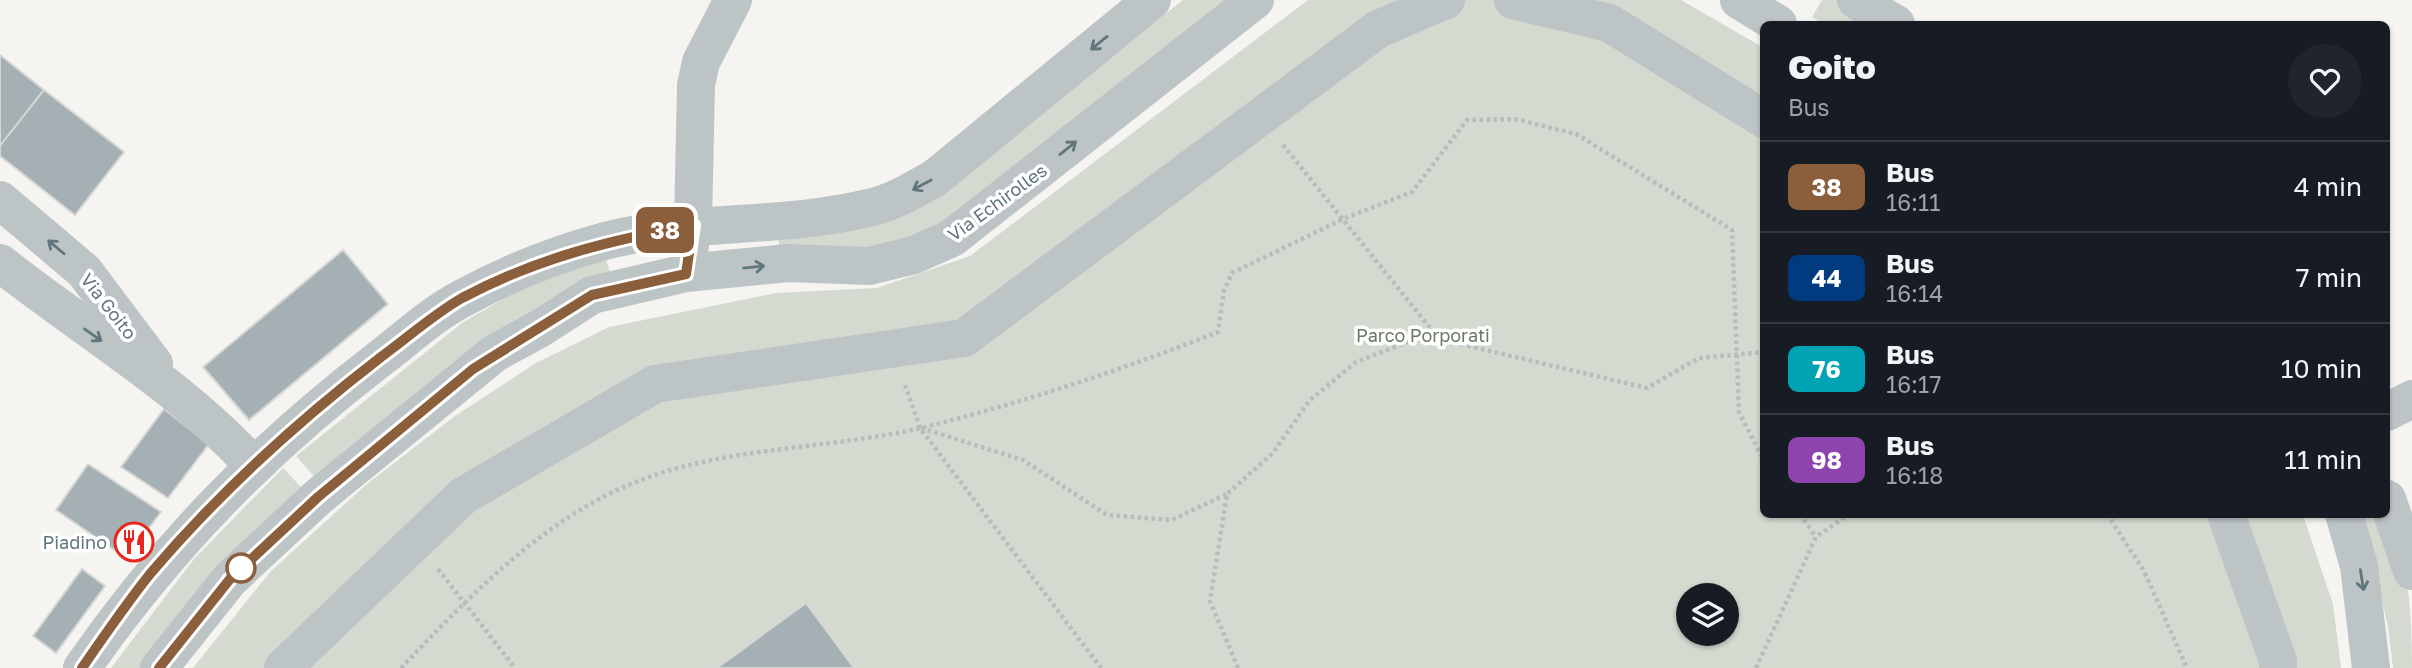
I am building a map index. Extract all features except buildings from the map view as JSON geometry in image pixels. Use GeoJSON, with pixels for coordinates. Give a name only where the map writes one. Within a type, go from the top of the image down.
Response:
{"type":"FeatureCollection","features":[{"type":"Feature","properties":{"kind":"street"},"geometry":{"type":"LineString","coordinates":[[686,274],[693,225],[696,85],[701,62],[733,0]]}},
{"type":"Feature","properties":{"kind":"street"},"geometry":{"type":"LineString","coordinates":[[82,668],[149,576],[254,466],[344,386],[460,299],[516,272],[605,241],[693,225],[792,219],[869,208],[902,196],[935,178],[1152,0]]}},
{"type":"Feature","properties":{"kind":"street","name":"Via Echirolles"},"geometry":{"type":"LineString","coordinates":[[159,668],[230,579],[318,497],[473,369],[592,295],[686,274],[788,263],[869,266],[914,255],[952,238],[1255,0]]}},
{"type":"Feature","properties":{"kind":"street"},"geometry":{"type":"LineString","coordinates":[[283,668],[463,495],[655,384],[964,338],[1378,29],[1446,0]]}},
{"type":"Feature","properties":{"kind":"street"},"geometry":{"type":"LineString","coordinates":[[1513,0],[1609,23],[1760,117]]}},
{"type":"Feature","properties":{"kind":"street"},"geometry":{"type":"LineString","coordinates":[[1739,0],[1773,21]]}},
{"type":"Feature","properties":{"kind":"street"},"geometry":{"type":"LineString","coordinates":[[1856,0],[1891,21]]}},
{"type":"Feature","properties":{"kind":"street","name":"Via Goito"},"geometry":{"type":"LineString","coordinates":[[0,200],[84,271],[177,394]]}},
{"type":"Feature","properties":{"kind":"street","name":"Via Goito"},"geometry":{"type":"LineString","coordinates":[[0,263],[68,317],[177,394],[254,466]]}},
{"type":"Feature","properties":{"kind":"street"},"geometry":{"type":"LineString","coordinates":[[2390,410],[2412,399]]}},
{"type":"Feature","properties":{"kind":"street"},"geometry":{"type":"LineString","coordinates":[[2390,508],[2412,571]]}},
{"type":"Feature","properties":{"kind":"street"},"geometry":{"type":"LineString","coordinates":[[2227,518],[2278,661],[2278,668]]}},
{"type":"Feature","properties":{"kind":"street"},"geometry":{"type":"LineString","coordinates":[[2345,518],[2359,566],[2371,668]]}},
{"type":"Feature","properties":{"kind":"path"},"geometry":{"type":"LineString","coordinates":[[1260,117],[1439,339]]}},
{"type":"Feature","properties":{"kind":"path"},"geometry":{"type":"LineString","coordinates":[[401,668],[510,562],[575,513],[629,484],[685,465],[920,428],[1111,373],[1218,332],[1224,290],[1232,272],[1343,219],[1412,192],[1466,120],[1515,119],[1576,134],[1732,230],[1739,412],[1760,453]]}},
{"type":"Feature","properties":{"kind":"path"},"geometry":{"type":"LineString","coordinates":[[920,428],[1023,460],[1107,515],[1172,520],[1227,494],[1273,453],[1309,401],[1356,362],[1410,341],[1439,339],[1647,388],[1699,358],[1735,357],[1760,353]]}},
{"type":"Feature","properties":{"kind":"path"},"geometry":{"type":"LineString","coordinates":[[892,347],[920,428],[1101,668]]}},
{"type":"Feature","properties":{"kind":"path"},"geometry":{"type":"LineString","coordinates":[[1227,494],[1210,601],[1238,668]]}},
{"type":"Feature","properties":{"kind":"path"},"geometry":{"type":"LineString","coordinates":[[1803,518],[1816,537]]}},
{"type":"Feature","properties":{"kind":"path"},"geometry":{"type":"LineString","coordinates":[[1756,668],[1816,537],[1843,518]]}},
{"type":"Feature","properties":{"kind":"path"},"geometry":{"type":"LineString","coordinates":[[2110,518],[2144,571],[2187,668]]}},
{"type":"Feature","properties":{"kind":"path"},"geometry":{"type":"LineString","coordinates":[[415,541],[515,668]]}},
{"type":"Feature","properties":{"kind":"green space"},"geometry":{"type":"Polygon","coordinates":[[[1183,0],[1229,0],[960,214],[900,243],[780,257],[778,228],[866,221],[1118,51],[1183,0]]]}},
{"type":"Feature","properties":{"kind":"green space","name":"Parco Porporati"},"geometry":{"type":"Polygon","coordinates":[[[1308,0],[1681,0],[1760,46],[1760,518],[2304,518],[2333,604],[2341,668],[193,668],[270,572],[367,484],[455,416],[536,363],[609,327],[776,293],[877,288],[970,256],[1308,0]]]}},
{"type":"Feature","properties":{"kind":"green space"},"geometry":{"type":"Polygon","coordinates":[[[1822,0],[1838,0],[1873,21],[1819,21],[1812,17],[1822,0]]]}},
{"type":"Feature","properties":{"kind":"green space"},"geometry":{"type":"Polygon","coordinates":[[[605,254],[612,281],[316,479],[296,456],[462,323],[541,277],[605,254]]]}},
{"type":"Feature","properties":{"kind":"green space"},"geometry":{"type":"Polygon","coordinates":[[[283,468],[304,490],[142,668],[111,668],[194,559],[283,468]]]}},
{"type":"Feature","properties":{"kind":"green space"},"geometry":{"type":"Polygon","coordinates":[[[2364,518],[2388,518],[2394,535],[2408,590],[2412,668],[2393,668],[2388,627],[2364,518]]]}},
{"type":"Feature","properties":{"kind":"bus line","name":"38"},"geometry":{"type":"LineString","coordinates":[[82,668],[149,576],[184,536],[254,466],[344,386],[413,333],[460,299],[516,272],[605,241],[693,225],[686,274],[592,295],[473,369],[318,497],[230,579],[159,668]]}},
{"type":"Feature","properties":{"kind":"place","name":"Piadino"},"geometry":{"type":"Point","coordinates":[134,542]}}]}
